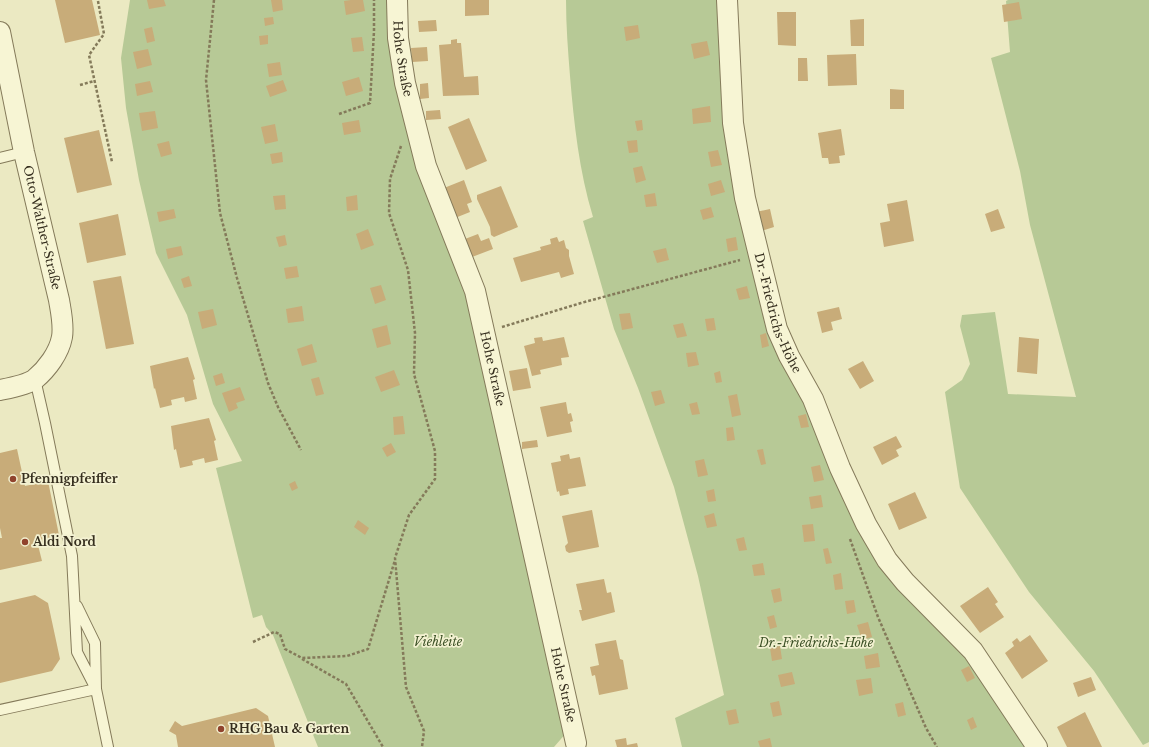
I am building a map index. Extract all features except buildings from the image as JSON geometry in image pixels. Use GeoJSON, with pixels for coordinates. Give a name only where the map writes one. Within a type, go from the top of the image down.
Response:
{"type":"FeatureCollection","features":[{"type":"Feature","properties":{"kind":"street","name":"Hohe Straße"},"geometry":{"type":"LineString","coordinates":[[397,0],[398,38],[405,83],[426,166],[475,291],[576,743]]}},
{"type":"Feature","properties":{"kind":"street","name":"Dr.-Friedrichs-Höhe"},"geometry":{"type":"LineString","coordinates":[[726,0],[733,123],[745,198],[777,329],[789,356],[813,399],[840,468],[866,524],[886,560],[905,582],[973,651],[1037,747]]}},
{"type":"Feature","properties":{"kind":"street","name":"Otto-Walther-Straße"},"geometry":{"type":"LineString","coordinates":[[0,32],[24,152],[59,300],[62,321],[62,338],[56,354],[34,380]]}},
{"type":"Feature","properties":{"kind":"street"},"geometry":{"type":"LineString","coordinates":[[0,390],[34,380]]}},
{"type":"Feature","properties":{"kind":"lane"},"geometry":{"type":"LineString","coordinates":[[0,158],[24,152]]}},
{"type":"Feature","properties":{"kind":"lane"},"geometry":{"type":"LineString","coordinates":[[34,380],[70,540],[76,604],[77,652],[96,689]]}},
{"type":"Feature","properties":{"kind":"lane"},"geometry":{"type":"LineString","coordinates":[[76,604],[95,642],[96,689],[108,747]]}},
{"type":"Feature","properties":{"kind":"lane"},"geometry":{"type":"LineString","coordinates":[[0,710],[96,689]]}},
{"type":"Feature","properties":{"kind":"path"},"geometry":{"type":"LineString","coordinates":[[214,0],[206,80],[220,213],[237,278],[268,383],[278,407],[301,450]]}},
{"type":"Feature","properties":{"kind":"path"},"geometry":{"type":"LineString","coordinates":[[339,114],[370,103],[374,31],[374,0]]}},
{"type":"Feature","properties":{"kind":"path"},"geometry":{"type":"LineString","coordinates":[[98,2],[104,34],[89,55],[112,162]]}},
{"type":"Feature","properties":{"kind":"path"},"geometry":{"type":"LineString","coordinates":[[80,85],[94,81]]}},
{"type":"Feature","properties":{"kind":"path"},"geometry":{"type":"LineString","coordinates":[[302,658],[347,656],[368,649],[409,515],[435,479],[435,451],[414,374],[416,333],[408,270],[389,213],[390,179],[401,145]]}},
{"type":"Feature","properties":{"kind":"path"},"geometry":{"type":"LineString","coordinates":[[484,332],[581,303],[758,255]]}},
{"type":"Feature","properties":{"kind":"path"},"geometry":{"type":"LineString","coordinates":[[850,537],[878,617],[926,728],[937,747]]}},
{"type":"Feature","properties":{"kind":"path"},"geometry":{"type":"LineString","coordinates":[[395,558],[406,687],[424,731],[422,747]]}},
{"type":"Feature","properties":{"kind":"path"},"geometry":{"type":"LineString","coordinates":[[253,642],[274,632],[280,634],[284,649],[346,684],[383,747]]}},
{"type":"Feature","properties":{"kind":"green space","name":"Viehleite"},"geometry":{"type":"Polygon","coordinates":[[[130,0],[388,0],[464,286],[567,732],[554,747],[318,747],[273,635],[266,627],[262,615],[253,618],[216,468],[242,461],[213,404],[187,315],[156,253],[139,180],[126,108],[121,58],[130,0]]]}},
{"type":"Feature","properties":{"kind":"green space","name":"Dr.-Friedrichs-Höhe"},"geometry":{"type":"Polygon","coordinates":[[[566,0],[721,0],[760,280],[863,526],[970,655],[1031,747],[682,747],[675,718],[724,695],[698,576],[674,487],[638,388],[614,329],[583,221],[593,217],[584,182],[575,130],[566,0]]]}},
{"type":"Feature","properties":{"kind":"green space"},"geometry":{"type":"Polygon","coordinates":[[[1149,0],[1149,742],[1143,745],[1094,671],[1029,592],[960,488],[945,392],[962,380],[970,364],[960,326],[962,315],[995,312],[1008,394],[1076,397],[1030,225],[1020,171],[991,58],[1010,52],[1006,1],[1149,0]]]}},
{"type":"Feature","properties":{"kind":"place","name":"Pfennigpfeiffer"},"geometry":{"type":"Point","coordinates":[13,479]}},
{"type":"Feature","properties":{"kind":"place","name":"Aldi Nord"},"geometry":{"type":"Point","coordinates":[25,542]}},
{"type":"Feature","properties":{"kind":"place","name":"RHG Bau & Garten"},"geometry":{"type":"Point","coordinates":[221,729]}}]}
